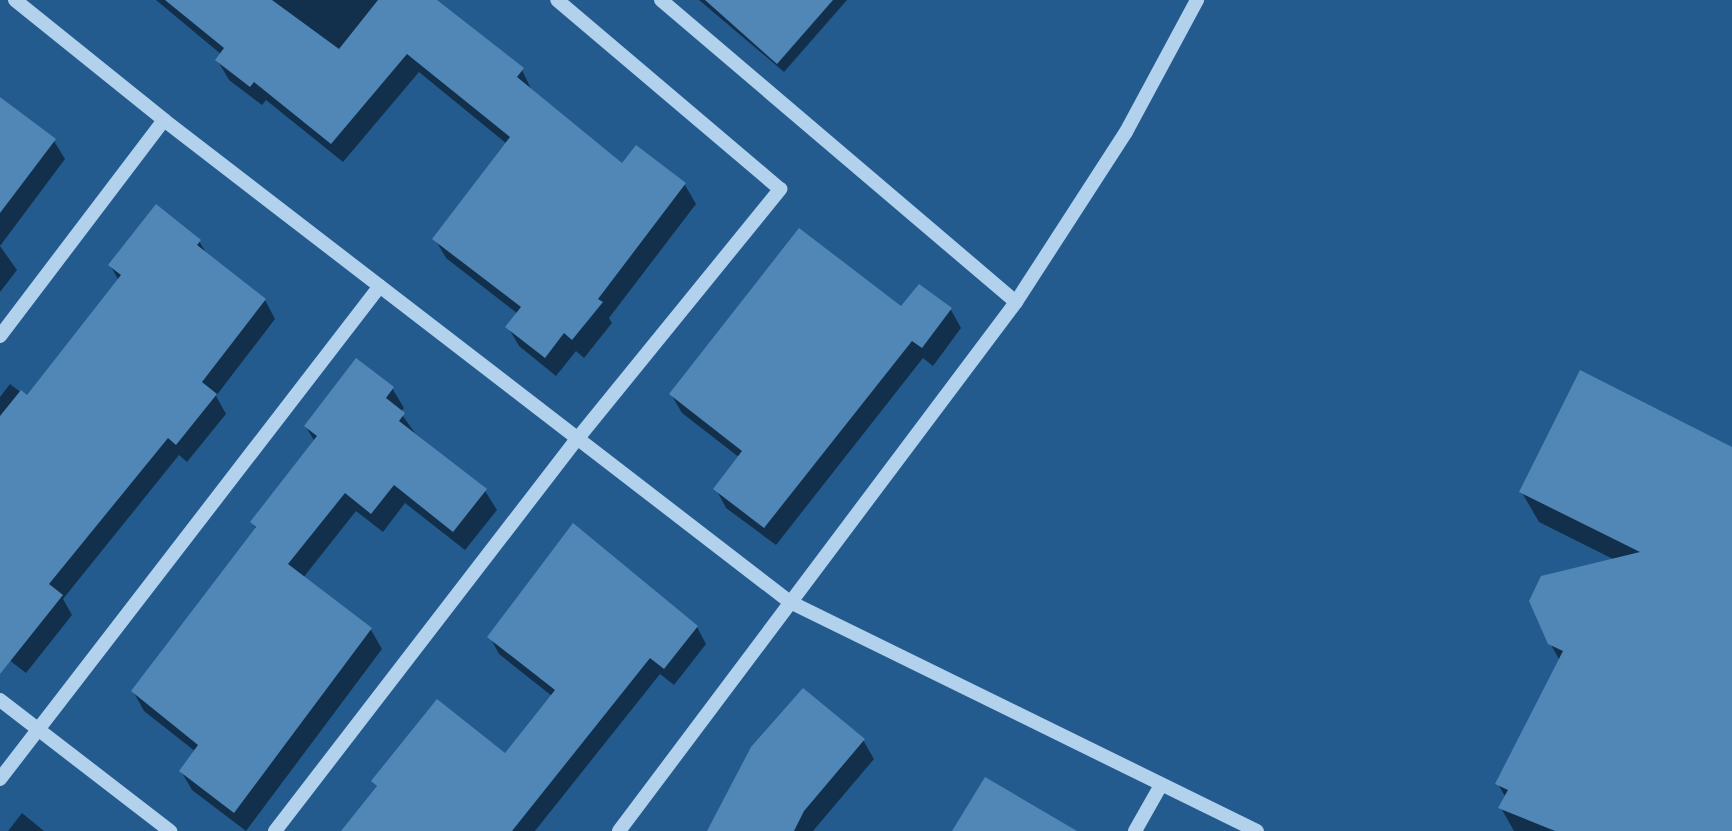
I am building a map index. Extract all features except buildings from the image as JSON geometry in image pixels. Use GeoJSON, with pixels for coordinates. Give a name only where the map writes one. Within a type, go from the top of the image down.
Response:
{"type":"FeatureCollection","features":[{"type":"Feature","properties":{"kind":"street"},"geometry":{"type":"LineString","coordinates":[[15,0],[164,120],[790,602],[1257,831]]}},
{"type":"Feature","properties":{"kind":"street"},"geometry":{"type":"LineString","coordinates":[[275,831],[578,438],[780,189],[557,0]]}},
{"type":"Feature","properties":{"kind":"street"},"geometry":{"type":"LineString","coordinates":[[661,0],[1016,302]]}},
{"type":"Feature","properties":{"kind":"street"},"geometry":{"type":"LineString","coordinates":[[619,831],[1016,302],[1126,132],[1197,0]]}},
{"type":"Feature","properties":{"kind":"street"},"geometry":{"type":"LineString","coordinates":[[0,336],[164,120]]}},
{"type":"Feature","properties":{"kind":"street"},"geometry":{"type":"LineString","coordinates":[[0,779],[380,286]]}},
{"type":"Feature","properties":{"kind":"street"},"geometry":{"type":"LineString","coordinates":[[0,700],[170,831]]}},
{"type":"Feature","properties":{"kind":"street"},"geometry":{"type":"LineString","coordinates":[[1135,831],[1161,785]]}}]}
